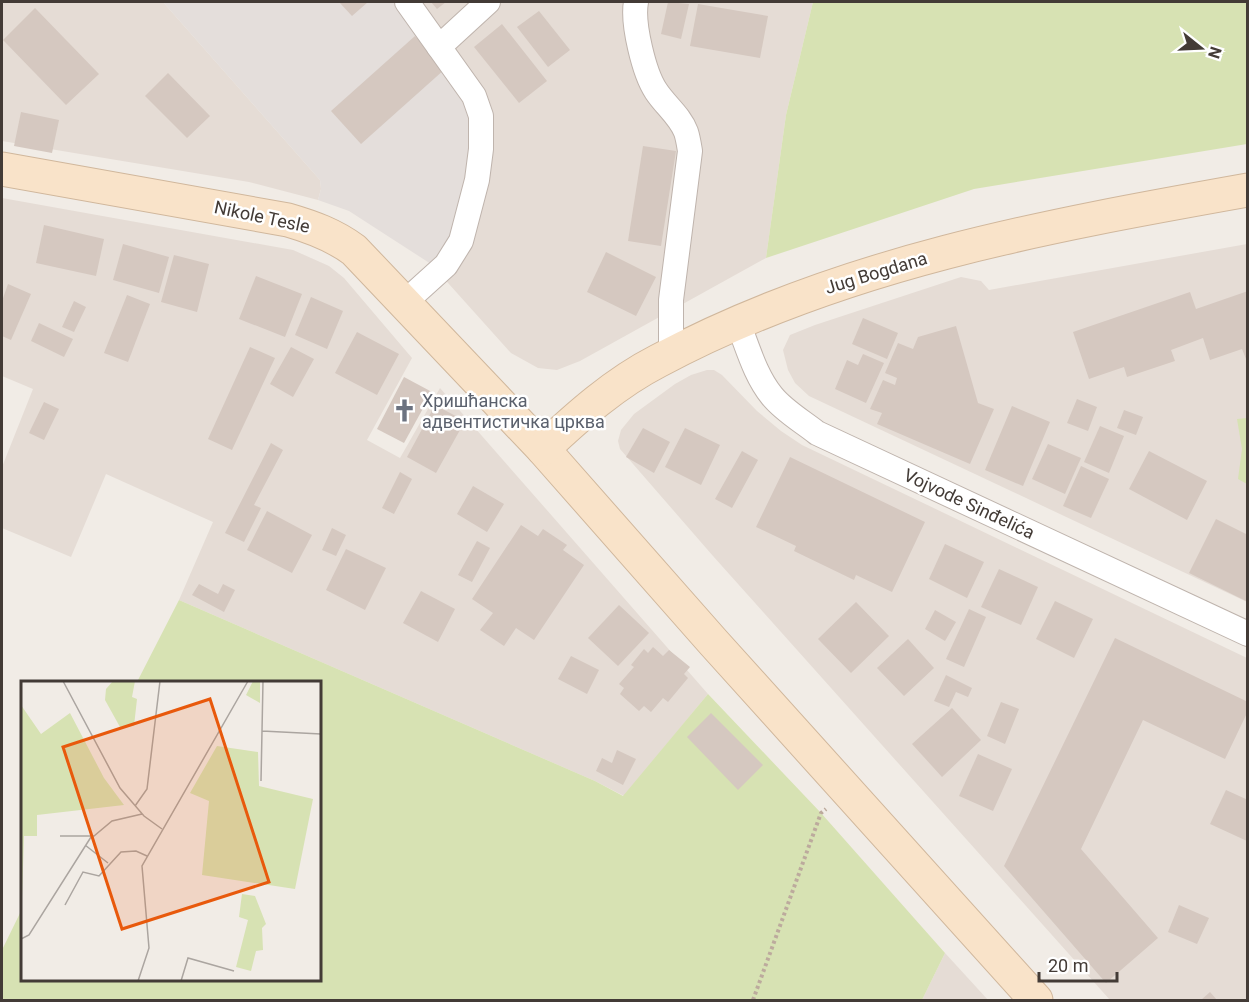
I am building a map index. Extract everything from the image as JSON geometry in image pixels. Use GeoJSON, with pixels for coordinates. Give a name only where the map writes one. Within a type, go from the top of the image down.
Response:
{"type":"FeatureCollection","features":[{"type":"Feature","properties":{"kind":"street"},"geometry":{"type":"LineString","coordinates":[[405,302],[446,265],[461,241],[468,222],[481,149],[481,116],[474,96],[407,2]]}},
{"type":"Feature","properties":{"kind":"street"},"geometry":{"type":"LineString","coordinates":[[439,47],[488,2]]}},
{"type":"Feature","properties":{"kind":"street"},"geometry":{"type":"LineString","coordinates":[[636,2],[634,11],[644,66],[655,91],[686,132],[690,151],[671,300],[671,354]]}},
{"type":"Feature","properties":{"kind":"street","name":"Nikole Tesle"},"geometry":{"type":"LineString","coordinates":[[2,169],[288,220],[316,228],[354,250],[543,449],[714,643],[1036,1000]]}},
{"type":"Feature","properties":{"kind":"street","name":"Jug Bogdana"},"geometry":{"type":"LineString","coordinates":[[543,449],[589,406],[656,361],[810,293],[878,270],[944,252],[1125,212],[1248,190]]}},
{"type":"Feature","properties":{"kind":"street","name":"Vojvode Sinđelića"},"geometry":{"type":"LineString","coordinates":[[738,323],[755,368],[773,397],[817,433],[1248,634]]}},
{"type":"Feature","properties":{"kind":"path"},"geometry":{"type":"LineString","coordinates":[[753,1000],[821,813],[827,808]]}},
{"type":"Feature","properties":{"kind":"shaded area"},"geometry":{"type":"Polygon","coordinates":[[[2,2],[163,2],[320,180],[321,189],[318,200],[249,182],[2,141],[2,2]]]}},
{"type":"Feature","properties":{"kind":"shaded area"},"geometry":{"type":"Polygon","coordinates":[[[163,2],[396,2],[465,101],[473,124],[473,152],[453,233],[444,250],[431,264],[349,211],[318,200],[321,189],[320,180],[163,2]]]}},
{"type":"Feature","properties":{"kind":"shaded area"},"geometry":{"type":"Polygon","coordinates":[[[396,2],[813,2],[786,115],[766,258],[580,361],[557,370],[538,368],[511,353],[431,264],[396,2]]]}},
{"type":"Feature","properties":{"kind":"shaded area"},"geometry":{"type":"Polygon","coordinates":[[[2,198],[293,250],[329,266],[344,278],[412,358],[367,440],[400,458],[440,388],[708,694],[624,796],[595,781],[179,600],[213,522],[106,474],[71,557],[2,528],[2,467],[33,389],[2,376],[2,198]]]}},
{"type":"Feature","properties":{"kind":"shaded area"},"geometry":{"type":"Polygon","coordinates":[[[1247,244],[1247,602],[809,396],[795,383],[788,370],[783,350],[790,335],[961,277],[981,281],[989,290],[1247,244]]]}},
{"type":"Feature","properties":{"kind":"shaded area"},"geometry":{"type":"Polygon","coordinates":[[[714,370],[722,375],[757,411],[802,445],[1247,658],[1247,1000],[1110,1000],[620,449],[618,441],[621,430],[634,414],[675,384],[691,375],[714,370]]]}},
{"type":"Feature","properties":{"kind":"shaded area"},"geometry":{"type":"Polygon","coordinates":[[[945,953],[988,1000],[922,1000],[945,953]]]}},
{"type":"Feature","properties":{"kind":"green space"},"geometry":{"type":"Polygon","coordinates":[[[813,2],[1247,2],[1247,144],[974,189],[766,258],[786,115],[813,2]]]}},
{"type":"Feature","properties":{"kind":"green space"},"geometry":{"type":"Polygon","coordinates":[[[1248,418],[1247,484],[1238,479],[1242,449],[1237,419],[1248,418]]]}},
{"type":"Feature","properties":{"kind":"green space"},"geometry":{"type":"Polygon","coordinates":[[[179,600],[595,781],[623,796],[708,694],[821,813],[945,953],[922,1000],[2,1000],[2,950],[21,911],[21,981],[321,981],[321,681],[138,681],[179,600]]]}},
{"type":"Feature","properties":{"kind":"building"},"geometry":{"type":"Polygon","coordinates":[[[339,2],[368,2],[352,16],[339,2]]]}},
{"type":"Feature","properties":{"kind":"building"},"geometry":{"type":"Polygon","coordinates":[[[431,2],[446,2],[437,9],[431,2]]]}},
{"type":"Feature","properties":{"kind":"building"},"geometry":{"type":"Polygon","coordinates":[[[668,2],[689,4],[681,39],[661,34],[668,2]]]}},
{"type":"Feature","properties":{"kind":"building"},"geometry":{"type":"Polygon","coordinates":[[[698,4],[768,16],[760,58],[690,46],[698,4]]]}},
{"type":"Feature","properties":{"kind":"building"},"geometry":{"type":"Polygon","coordinates":[[[35,8],[99,74],[66,105],[3,40],[35,8]]]}},
{"type":"Feature","properties":{"kind":"building"},"geometry":{"type":"Polygon","coordinates":[[[539,11],[570,50],[548,67],[517,27],[539,11]]]}},
{"type":"Feature","properties":{"kind":"building"},"geometry":{"type":"Polygon","coordinates":[[[502,24],[547,81],[519,103],[474,47],[502,24]]]}},
{"type":"Feature","properties":{"kind":"building"},"geometry":{"type":"Polygon","coordinates":[[[415,36],[445,69],[361,144],[331,111],[415,36]]]}},
{"type":"Feature","properties":{"kind":"building"},"geometry":{"type":"Polygon","coordinates":[[[168,73],[210,116],[187,138],[145,96],[168,73]]]}},
{"type":"Feature","properties":{"kind":"building"},"geometry":{"type":"Polygon","coordinates":[[[21,112],[59,120],[52,153],[14,146],[21,112]]]}},
{"type":"Feature","properties":{"kind":"building"},"geometry":{"type":"Polygon","coordinates":[[[643,146],[676,151],[661,246],[628,241],[643,146]]]}},
{"type":"Feature","properties":{"kind":"building"},"geometry":{"type":"Polygon","coordinates":[[[44,225],[104,239],[96,276],[36,263],[44,225]]]}},
{"type":"Feature","properties":{"kind":"building"},"geometry":{"type":"Polygon","coordinates":[[[123,244],[169,257],[159,293],[113,280],[123,244]]]}},
{"type":"Feature","properties":{"kind":"building"},"geometry":{"type":"Polygon","coordinates":[[[606,252],[656,277],[636,316],[587,292],[606,252]]]}},
{"type":"Feature","properties":{"kind":"building"},"geometry":{"type":"Polygon","coordinates":[[[174,255],[209,264],[197,312],[161,302],[174,255]]]}},
{"type":"Feature","properties":{"kind":"building"},"geometry":{"type":"Polygon","coordinates":[[[256,276],[302,294],[285,337],[239,319],[256,276]]]}},
{"type":"Feature","properties":{"kind":"building"},"geometry":{"type":"Polygon","coordinates":[[[8,284],[31,294],[11,340],[2,336],[2,301],[8,284]]]}},
{"type":"Feature","properties":{"kind":"building"},"geometry":{"type":"Polygon","coordinates":[[[1248,291],[1248,358],[1246,359],[1242,349],[1210,360],[1203,338],[1171,350],[1175,361],[1127,377],[1124,367],[1089,379],[1073,332],[1190,292],[1196,309],[1248,291]]]}},
{"type":"Feature","properties":{"kind":"building"},"geometry":{"type":"Polygon","coordinates":[[[127,295],[150,304],[128,362],[104,353],[127,295]]]}},
{"type":"Feature","properties":{"kind":"building"},"geometry":{"type":"Polygon","coordinates":[[[311,297],[343,311],[327,349],[295,335],[311,297]]]}},
{"type":"Feature","properties":{"kind":"building"},"geometry":{"type":"Polygon","coordinates":[[[74,301],[86,307],[74,332],[62,327],[74,301]]]}},
{"type":"Feature","properties":{"kind":"building"},"geometry":{"type":"Polygon","coordinates":[[[863,318],[898,333],[887,359],[852,344],[863,318]]]}},
{"type":"Feature","properties":{"kind":"building"},"geometry":{"type":"Polygon","coordinates":[[[39,323],[73,339],[64,357],[31,341],[39,323]]]}},
{"type":"Feature","properties":{"kind":"building"},"geometry":{"type":"Polygon","coordinates":[[[956,326],[978,403],[994,409],[970,464],[877,424],[882,413],[870,409],[883,380],[895,385],[897,378],[885,373],[898,343],[913,349],[918,337],[956,326]]]}},
{"type":"Feature","properties":{"kind":"building"},"geometry":{"type":"Polygon","coordinates":[[[357,332],[399,354],[377,395],[335,373],[357,332]]]}},
{"type":"Feature","properties":{"kind":"building"},"geometry":{"type":"Polygon","coordinates":[[[250,347],[275,358],[232,450],[208,439],[250,347]]]}},
{"type":"Feature","properties":{"kind":"building"},"geometry":{"type":"Polygon","coordinates":[[[291,347],[314,359],[293,397],[270,384],[291,347]]]}},
{"type":"Feature","properties":{"kind":"building"},"geometry":{"type":"Polygon","coordinates":[[[863,354],[884,363],[866,403],[835,389],[847,360],[858,365],[863,354]]]}},
{"type":"Feature","properties":{"kind":"building","name":"Хришћанска адвентистичка црква"},"geometry":{"type":"Polygon","coordinates":[[[404,377],[432,392],[404,443],[377,429],[404,377]]]}},
{"type":"Feature","properties":{"kind":"building"},"geometry":{"type":"Polygon","coordinates":[[[1077,399],[1097,407],[1088,431],[1067,423],[1077,399]]]}},
{"type":"Feature","properties":{"kind":"building"},"geometry":{"type":"Polygon","coordinates":[[[44,402],[59,409],[44,440],[29,433],[44,402]]]}},
{"type":"Feature","properties":{"kind":"building"},"geometry":{"type":"Polygon","coordinates":[[[435,405],[465,421],[436,473],[407,457],[435,405]]]}},
{"type":"Feature","properties":{"kind":"building"},"geometry":{"type":"Polygon","coordinates":[[[1012,406],[1050,422],[1023,486],[985,470],[1012,406]]]}},
{"type":"Feature","properties":{"kind":"building"},"geometry":{"type":"Polygon","coordinates":[[[1124,410],[1143,417],[1136,435],[1117,428],[1124,410]]]}},
{"type":"Feature","properties":{"kind":"building"},"geometry":{"type":"Polygon","coordinates":[[[1100,426],[1124,436],[1109,473],[1084,462],[1100,426]]]}},
{"type":"Feature","properties":{"kind":"building"},"geometry":{"type":"Polygon","coordinates":[[[643,428],[670,442],[654,473],[626,457],[643,428]]]}},
{"type":"Feature","properties":{"kind":"building"},"geometry":{"type":"Polygon","coordinates":[[[685,428],[720,445],[701,485],[665,467],[685,428]]]}},
{"type":"Feature","properties":{"kind":"building"},"geometry":{"type":"Polygon","coordinates":[[[271,443],[283,450],[254,505],[261,508],[244,542],[225,533],[271,443]]]}},
{"type":"Feature","properties":{"kind":"building"},"geometry":{"type":"Polygon","coordinates":[[[1048,444],[1081,458],[1065,494],[1032,479],[1048,444]]]}},
{"type":"Feature","properties":{"kind":"building"},"geometry":{"type":"Polygon","coordinates":[[[742,451],[758,460],[732,508],[715,499],[742,451]]]}},
{"type":"Feature","properties":{"kind":"building"},"geometry":{"type":"Polygon","coordinates":[[[1149,451],[1207,481],[1187,520],[1129,489],[1149,451]]]}},
{"type":"Feature","properties":{"kind":"building"},"geometry":{"type":"Polygon","coordinates":[[[790,457],[925,522],[892,592],[856,575],[854,580],[794,551],[796,546],[756,527],[790,457]]]}},
{"type":"Feature","properties":{"kind":"building"},"geometry":{"type":"Polygon","coordinates":[[[1081,466],[1109,479],[1091,518],[1063,506],[1081,466]]]}},
{"type":"Feature","properties":{"kind":"building"},"geometry":{"type":"Polygon","coordinates":[[[400,472],[412,479],[394,514],[382,508],[400,472]]]}},
{"type":"Feature","properties":{"kind":"building"},"geometry":{"type":"Polygon","coordinates":[[[473,486],[504,504],[487,532],[457,514],[473,486]]]}},
{"type":"Feature","properties":{"kind":"building"},"geometry":{"type":"Polygon","coordinates":[[[267,511],[312,535],[292,573],[247,550],[267,511]]]}},
{"type":"Feature","properties":{"kind":"building"},"geometry":{"type":"Polygon","coordinates":[[[1216,519],[1248,535],[1248,602],[1189,573],[1216,519]]]}},
{"type":"Feature","properties":{"kind":"building"},"geometry":{"type":"Polygon","coordinates":[[[521,525],[538,536],[543,529],[567,545],[563,550],[584,565],[534,640],[516,628],[504,646],[480,630],[493,613],[472,599],[521,525]]]}},
{"type":"Feature","properties":{"kind":"building"},"geometry":{"type":"Polygon","coordinates":[[[332,528],[346,535],[336,556],[322,550],[332,528]]]}},
{"type":"Feature","properties":{"kind":"building"},"geometry":{"type":"Polygon","coordinates":[[[477,541],[490,548],[472,582],[458,575],[477,541]]]}},
{"type":"Feature","properties":{"kind":"building"},"geometry":{"type":"Polygon","coordinates":[[[945,544],[984,562],[967,598],[929,579],[945,544]]]}},
{"type":"Feature","properties":{"kind":"building"},"geometry":{"type":"Polygon","coordinates":[[[346,549],[386,568],[365,610],[326,590],[346,549]]]}},
{"type":"Feature","properties":{"kind":"building"},"geometry":{"type":"Polygon","coordinates":[[[999,569],[1038,587],[1021,625],[981,607],[999,569]]]}},
{"type":"Feature","properties":{"kind":"building"},"geometry":{"type":"Polygon","coordinates":[[[199,584],[218,594],[223,584],[235,590],[224,612],[192,595],[199,584]]]}},
{"type":"Feature","properties":{"kind":"building"},"geometry":{"type":"Polygon","coordinates":[[[421,591],[455,609],[438,642],[403,623],[421,591]]]}},
{"type":"Feature","properties":{"kind":"building"},"geometry":{"type":"Polygon","coordinates":[[[1055,601],[1093,619],[1074,658],[1036,639],[1055,601]]]}},
{"type":"Feature","properties":{"kind":"building"},"geometry":{"type":"Polygon","coordinates":[[[856,602],[889,636],[851,673],[818,639],[856,602]]]}},
{"type":"Feature","properties":{"kind":"building"},"geometry":{"type":"Polygon","coordinates":[[[619,605],[649,633],[618,666],[588,638],[619,605]]]}},
{"type":"Feature","properties":{"kind":"building"},"geometry":{"type":"Polygon","coordinates":[[[969,609],[986,617],[964,667],[946,659],[969,609]]]}},
{"type":"Feature","properties":{"kind":"building"},"geometry":{"type":"Polygon","coordinates":[[[935,610],[956,622],[945,641],[925,629],[935,610]]]}},
{"type":"Feature","properties":{"kind":"building"},"geometry":{"type":"Polygon","coordinates":[[[1115,638],[1248,702],[1248,711],[1225,759],[1143,720],[1081,849],[1158,938],[1106,983],[1004,866],[1115,638]]]}},
{"type":"Feature","properties":{"kind":"building"},"geometry":{"type":"Polygon","coordinates":[[[908,639],[934,668],[904,696],[877,668],[908,639]]]}},
{"type":"Feature","properties":{"kind":"building"},"geometry":{"type":"Polygon","coordinates":[[[653,647],[663,656],[669,650],[690,667],[684,674],[688,678],[668,702],[663,698],[651,712],[644,706],[639,711],[620,694],[624,688],[619,684],[634,667],[631,665],[644,649],[648,653],[653,647]]]}},
{"type":"Feature","properties":{"kind":"building"},"geometry":{"type":"Polygon","coordinates":[[[571,656],[599,670],[587,694],[558,679],[571,656]]]}},
{"type":"Feature","properties":{"kind":"building"},"geometry":{"type":"Polygon","coordinates":[[[946,675],[972,688],[968,697],[956,692],[949,707],[934,701],[946,675]]]}},
{"type":"Feature","properties":{"kind":"building"},"geometry":{"type":"Polygon","coordinates":[[[1001,702],[1019,709],[1005,744],[987,736],[1001,702]]]}},
{"type":"Feature","properties":{"kind":"building"},"geometry":{"type":"Polygon","coordinates":[[[952,708],[981,740],[942,777],[912,744],[952,708]]]}},
{"type":"Feature","properties":{"kind":"building"},"geometry":{"type":"Polygon","coordinates":[[[711,713],[763,765],[738,790],[687,737],[711,713]]]}},
{"type":"Feature","properties":{"kind":"building"},"geometry":{"type":"Polygon","coordinates":[[[617,750],[636,759],[623,785],[596,771],[602,758],[612,763],[617,750]]]}},
{"type":"Feature","properties":{"kind":"building"},"geometry":{"type":"Polygon","coordinates":[[[978,754],[1012,769],[993,811],[959,796],[978,754]]]}},
{"type":"Feature","properties":{"kind":"building"},"geometry":{"type":"Polygon","coordinates":[[[1226,790],[1248,800],[1247,841],[1210,824],[1226,790]]]}},
{"type":"Feature","properties":{"kind":"building"},"geometry":{"type":"Polygon","coordinates":[[[1179,905],[1209,918],[1197,944],[1168,932],[1179,905]]]}},
{"type":"Feature","properties":{"kind":"building"},"geometry":{"type":"Polygon","coordinates":[[[1210,992],[1217,1000],[1201,1000],[1210,992]]]}},
{"type":"Feature","properties":{"kind":"place","name":"Хришћанска адвентистичка црква"},"geometry":{"type":"Point","coordinates":[404,411]}}]}
